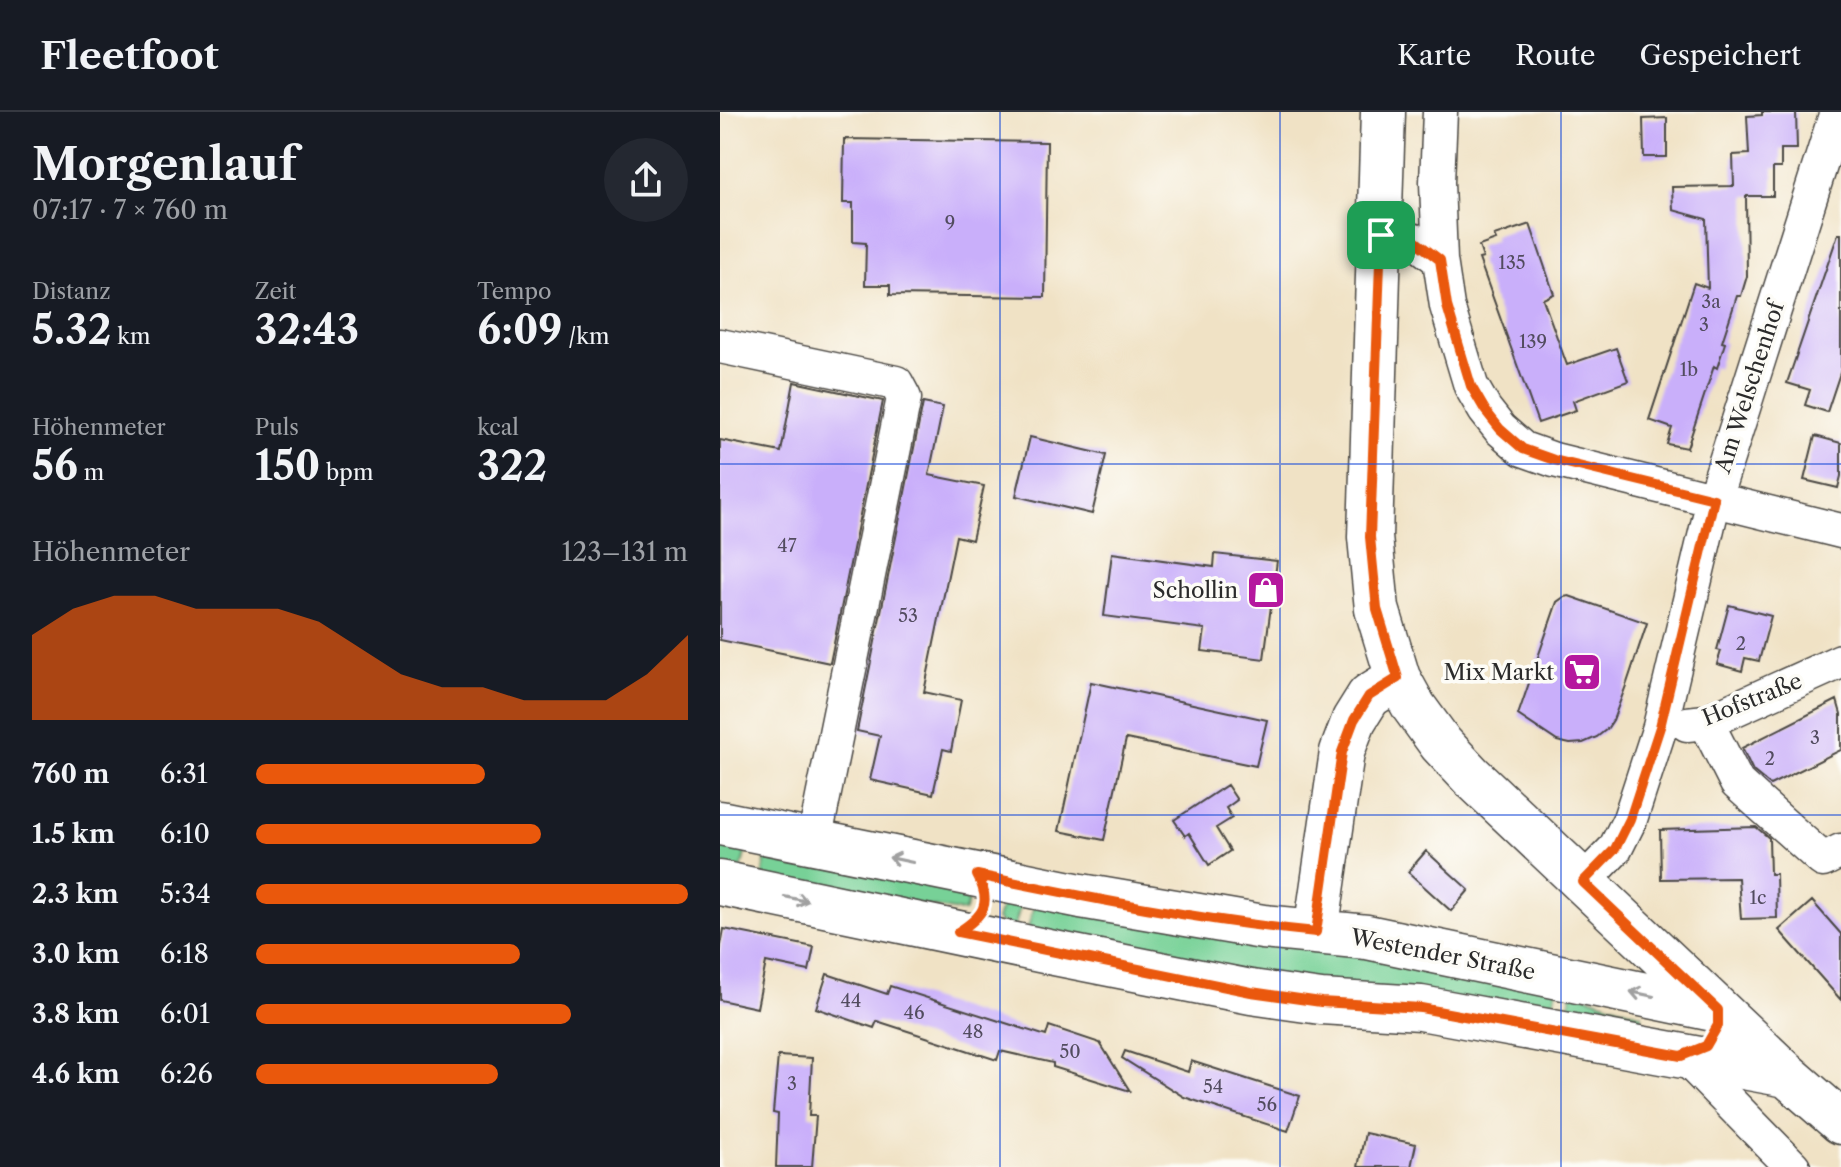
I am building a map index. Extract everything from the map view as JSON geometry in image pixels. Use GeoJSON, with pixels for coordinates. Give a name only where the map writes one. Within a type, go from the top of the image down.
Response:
{"type":"FeatureCollection","features":[{"type":"Feature","properties":{"kind":"main road"},"geometry":{"type":"LineString","coordinates":[[1383,112],[1370,537],[1377,609],[1398,678],[1414,707],[1441,744],[1471,776],[1718,1010],[1758,1075]]}},
{"type":"Feature","properties":{"kind":"main road"},"geometry":{"type":"LineString","coordinates":[[1316,932],[1342,752],[1354,720],[1369,696],[1398,678]]}},
{"type":"Feature","properties":{"kind":"main road","name":"Westender Straße"},"geometry":{"type":"LineString","coordinates":[[720,823],[1081,896],[1263,927],[1380,940],[1718,1010]]}},
{"type":"Feature","properties":{"kind":"main road"},"geometry":{"type":"LineString","coordinates":[[958,932],[974,922],[985,906],[986,890],[977,875]]}},
{"type":"Feature","properties":{"kind":"main road"},"geometry":{"type":"LineString","coordinates":[[720,883],[1251,992],[1321,1002],[1432,1009],[1681,1056],[1758,1075],[1841,1122]]}},
{"type":"Feature","properties":{"kind":"main road"},"geometry":{"type":"LineString","coordinates":[[1681,1056],[1706,1046],[1718,1025],[1718,1010]]}},
{"type":"Feature","properties":{"kind":"street"},"geometry":{"type":"LineString","coordinates":[[1440,112],[1437,182],[1440,260],[1447,306],[1471,386],[1500,429],[1523,449],[1554,460],[1841,531]]}},
{"type":"Feature","properties":{"kind":"street","name":"Am Welschenhof"},"geometry":{"type":"LineString","coordinates":[[1583,882],[1615,849],[1630,819],[1660,727],[1714,499],[1837,112]]}},
{"type":"Feature","properties":{"kind":"street"},"geometry":{"type":"LineString","coordinates":[[1381,235],[1415,241],[1440,260]]}},
{"type":"Feature","properties":{"kind":"street"},"geometry":{"type":"LineString","coordinates":[[720,346],[896,383],[904,398],[814,842]]}},
{"type":"Feature","properties":{"kind":"street","name":"Hofstraße"},"geometry":{"type":"LineString","coordinates":[[1660,727],[1706,722],[1841,661]]}},
{"type":"Feature","properties":{"kind":"street"},"geometry":{"type":"LineString","coordinates":[[1706,722],[1737,783],[1823,860],[1841,851]]}},
{"type":"Feature","properties":{"kind":"street"},"geometry":{"type":"LineString","coordinates":[[1758,1075],[1793,1167]]}},
{"type":"Feature","properties":{"kind":"green space"},"geometry":{"type":"Polygon","coordinates":[[[720,837],[748,842],[740,873],[720,869],[720,837]]]}},
{"type":"Feature","properties":{"kind":"green space"},"geometry":{"type":"Polygon","coordinates":[[[768,846],[966,890],[968,904],[964,912],[762,878],[768,846]]]}},
{"type":"Feature","properties":{"kind":"green space"},"geometry":{"type":"Polygon","coordinates":[[[1024,891],[1012,937],[997,919],[1000,893],[1024,891]]]}},
{"type":"Feature","properties":{"kind":"green space"},"geometry":{"type":"Polygon","coordinates":[[[1037,893],[1557,989],[1550,1019],[1025,940],[1037,893]]]}},
{"type":"Feature","properties":{"kind":"green space"},"geometry":{"type":"Polygon","coordinates":[[[1572,991],[1642,1015],[1638,1031],[1566,1022],[1572,991]]]}},
{"type":"Feature","properties":{"kind":"building"},"geometry":{"type":"Polygon","coordinates":[[[1762,112],[1796,112],[1797,149],[1781,149],[1781,168],[1773,168],[1773,196],[1746,196],[1747,276],[1741,296],[1737,296],[1717,368],[1714,366],[1687,448],[1667,444],[1672,428],[1649,420],[1694,283],[1708,288],[1706,219],[1673,210],[1672,187],[1734,186],[1733,155],[1749,154],[1747,116],[1762,115],[1762,112]]]}},
{"type":"Feature","properties":{"kind":"building"},"geometry":{"type":"Polygon","coordinates":[[[1667,118],[1667,157],[1644,157],[1643,119],[1667,118]]]}},
{"type":"Feature","properties":{"kind":"building"},"geometry":{"type":"Polygon","coordinates":[[[844,139],[1047,142],[1045,297],[890,295],[890,285],[865,285],[866,243],[853,242],[853,203],[843,203],[844,139]]]}},
{"type":"Feature","properties":{"kind":"building"},"geometry":{"type":"Polygon","coordinates":[[[1530,224],[1554,294],[1543,299],[1567,365],[1616,348],[1628,381],[1573,401],[1576,410],[1538,423],[1479,259],[1483,258],[1479,246],[1496,240],[1494,236],[1530,224]]]}},
{"type":"Feature","properties":{"kind":"building"},"geometry":{"type":"Polygon","coordinates":[[[1838,234],[1841,234],[1841,370],[1827,412],[1805,405],[1810,390],[1787,383],[1838,234]]]}},
{"type":"Feature","properties":{"kind":"building"},"geometry":{"type":"Polygon","coordinates":[[[794,382],[883,401],[830,663],[720,640],[720,440],[781,452],[794,382]]]}},
{"type":"Feature","properties":{"kind":"building"},"geometry":{"type":"Polygon","coordinates":[[[923,403],[943,407],[929,475],[984,486],[972,540],[956,536],[924,692],[961,700],[951,751],[943,749],[933,794],[870,780],[880,736],[857,731],[923,403]]]}},
{"type":"Feature","properties":{"kind":"building"},"geometry":{"type":"Polygon","coordinates":[[[1815,436],[1841,443],[1838,488],[1804,480],[1815,436]]]}},
{"type":"Feature","properties":{"kind":"building"},"geometry":{"type":"Polygon","coordinates":[[[1030,437],[1106,455],[1092,514],[1016,496],[1030,437]]]}},
{"type":"Feature","properties":{"kind":"building"},"geometry":{"type":"Polygon","coordinates":[[[1112,553],[1214,567],[1215,554],[1277,561],[1264,659],[1202,651],[1205,629],[1104,616],[1112,553]]]}},
{"type":"Feature","properties":{"kind":"building","name":"Mix Markt"},"geometry":{"type":"Polygon","coordinates":[[[1569,596],[1647,623],[1613,720],[1597,737],[1570,744],[1557,741],[1518,715],[1557,602],[1569,596]]]}},
{"type":"Feature","properties":{"kind":"building"},"geometry":{"type":"Polygon","coordinates":[[[1729,605],[1771,616],[1759,661],[1745,658],[1742,671],[1717,664],[1721,651],[1717,650],[1729,605]]]}},
{"type":"Feature","properties":{"kind":"building"},"geometry":{"type":"Polygon","coordinates":[[[1091,682],[1267,720],[1256,766],[1126,739],[1104,840],[1059,831],[1091,682]]]}},
{"type":"Feature","properties":{"kind":"building"},"geometry":{"type":"Polygon","coordinates":[[[1837,700],[1841,714],[1841,750],[1770,785],[1753,771],[1742,748],[1837,700]]]}},
{"type":"Feature","properties":{"kind":"building"},"geometry":{"type":"Polygon","coordinates":[[[1227,785],[1237,800],[1226,808],[1232,818],[1216,828],[1230,851],[1209,865],[1189,833],[1185,836],[1174,820],[1227,785]]]}},
{"type":"Feature","properties":{"kind":"building"},"geometry":{"type":"Polygon","coordinates":[[[1756,827],[1769,838],[1770,874],[1776,874],[1777,918],[1741,919],[1738,878],[1661,879],[1660,830],[1756,827]]]}},
{"type":"Feature","properties":{"kind":"building"},"geometry":{"type":"Polygon","coordinates":[[[1426,851],[1469,890],[1451,911],[1408,872],[1426,851]]]}},
{"type":"Feature","properties":{"kind":"building"},"geometry":{"type":"Polygon","coordinates":[[[1812,901],[1841,934],[1841,1000],[1779,930],[1812,901]]]}},
{"type":"Feature","properties":{"kind":"building"},"geometry":{"type":"Polygon","coordinates":[[[724,929],[814,947],[809,971],[766,962],[757,1008],[720,1000],[720,951],[724,929]]]}},
{"type":"Feature","properties":{"kind":"building"},"geometry":{"type":"Polygon","coordinates":[[[827,974],[887,994],[890,986],[1046,1036],[1049,1026],[1100,1043],[1130,1091],[1053,1067],[1053,1063],[1000,1051],[997,1060],[877,1021],[874,1028],[816,1008],[827,974]]]}},
{"type":"Feature","properties":{"kind":"building"},"geometry":{"type":"Polygon","coordinates":[[[1125,1051],[1188,1072],[1191,1061],[1300,1096],[1288,1131],[1184,1097],[1122,1058],[1125,1051]]]}},
{"type":"Feature","properties":{"kind":"building"},"geometry":{"type":"Polygon","coordinates":[[[778,1056],[812,1058],[809,1116],[816,1116],[812,1167],[776,1167],[778,1114],[773,1113],[778,1056]]]}},
{"type":"Feature","properties":{"kind":"building"},"geometry":{"type":"Polygon","coordinates":[[[1365,1133],[1416,1144],[1411,1167],[1358,1167],[1365,1133]]]}},
{"type":"Feature","properties":{"kind":"place","name":"Schollin"},"geometry":{"type":"Point","coordinates":[1266,590]}},
{"type":"Feature","properties":{"kind":"place","name":"Mix Markt"},"geometry":{"type":"Point","coordinates":[1582,672]}},
{"type":"Feature","properties":{"kind":"route"},"geometry":{"type":"LineString","coordinates":[[1381,235],[1415,241],[1440,260],[1447,306],[1471,386],[1500,429],[1523,449],[1554,460],[1714,499],[1660,727],[1630,819],[1615,849],[1583,882],[1718,1010],[1718,1025],[1706,1046],[1681,1056],[1421,1008],[1321,1002],[1251,992],[958,932],[974,922],[985,906],[986,890],[977,875],[1263,927],[1316,932],[1342,752],[1354,720],[1369,696],[1398,678],[1377,609],[1370,537],[1381,235]]}}]}
